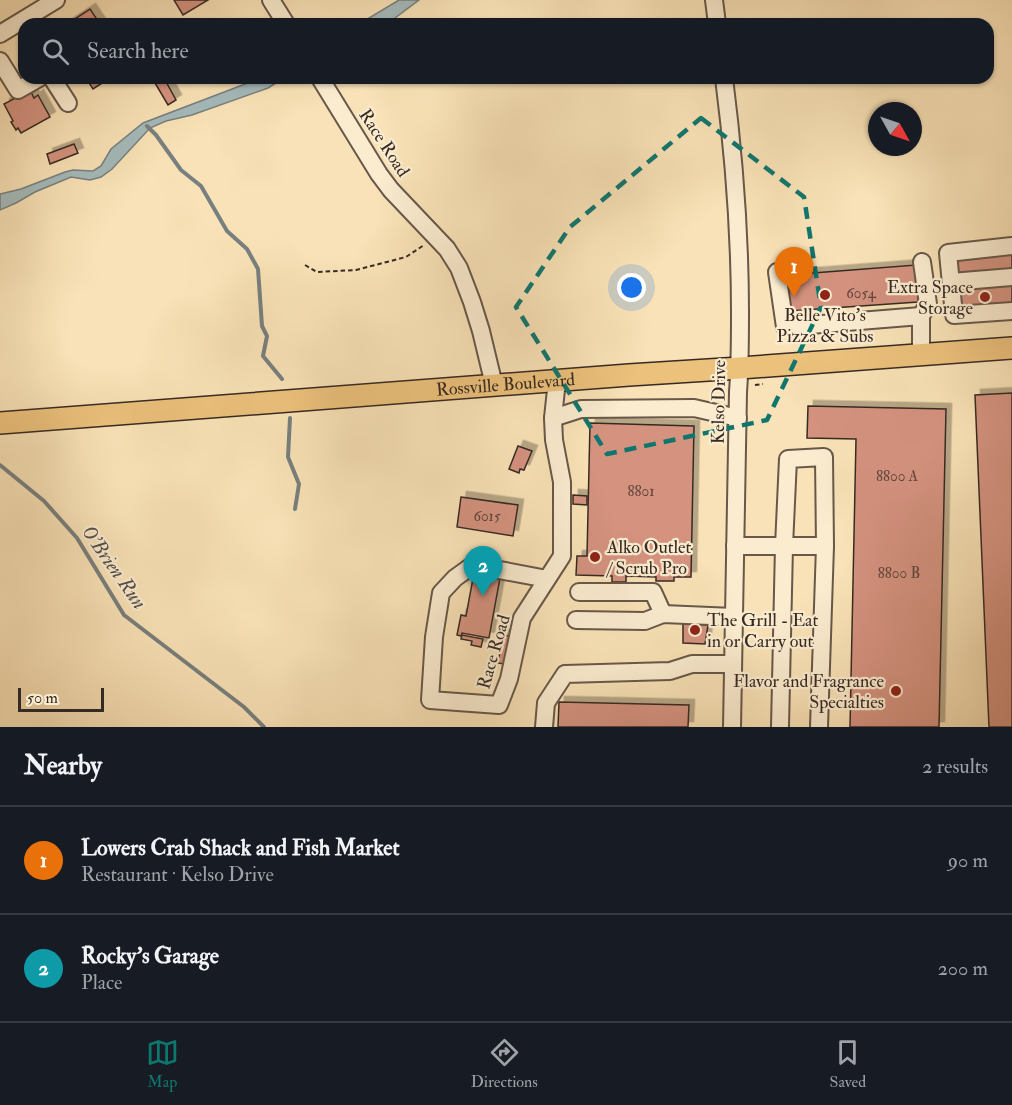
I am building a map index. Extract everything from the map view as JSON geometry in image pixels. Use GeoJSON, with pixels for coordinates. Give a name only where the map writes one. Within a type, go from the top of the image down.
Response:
{"type":"FeatureCollection","features":[{"type":"Feature","properties":{"kind":"main road","name":"Rossville Boulevard"},"geometry":{"type":"LineString","coordinates":[[0,423],[1012,348]]}},
{"type":"Feature","properties":{"kind":"street"},"geometry":{"type":"LineString","coordinates":[[26,18],[56,0]]}},
{"type":"Feature","properties":{"kind":"street"},"geometry":{"type":"LineString","coordinates":[[271,0],[282,18]]}},
{"type":"Feature","properties":{"kind":"street"},"geometry":{"type":"LineString","coordinates":[[714,0],[716,18]]}},
{"type":"Feature","properties":{"kind":"street"},"geometry":{"type":"LineString","coordinates":[[0,34],[18,23]]}},
{"type":"Feature","properties":{"kind":"street"},"geometry":{"type":"LineString","coordinates":[[0,61],[18,90],[28,84]]}},
{"type":"Feature","properties":{"kind":"street"},"geometry":{"type":"LineString","coordinates":[[56,84],[68,103]]}},
{"type":"Feature","properties":{"kind":"street","name":"Race Road"},"geometry":{"type":"LineString","coordinates":[[324,84],[379,174],[447,249],[459,268],[488,354],[494,385]]}},
{"type":"Feature","properties":{"kind":"street","name":"Kelso Drive"},"geometry":{"type":"LineString","coordinates":[[725,84],[740,256],[740,368],[732,727]]}},
{"type":"Feature","properties":{"kind":"street"},"geometry":{"type":"LineString","coordinates":[[1012,246],[948,253],[954,315],[1012,311]]}},
{"type":"Feature","properties":{"kind":"street"},"geometry":{"type":"LineString","coordinates":[[921,355],[921,316],[928,304],[922,262]]}},
{"type":"Feature","properties":{"kind":"street"},"geometry":{"type":"LineString","coordinates":[[777,272],[785,327],[921,316]]}},
{"type":"Feature","properties":{"kind":"street"},"geometry":{"type":"LineString","coordinates":[[951,282],[1012,277]]}},
{"type":"Feature","properties":{"kind":"street","name":"Race Road"},"geometry":{"type":"LineString","coordinates":[[547,579],[473,565],[455,578],[441,593],[434,636],[430,700],[499,705],[509,679],[522,618],[562,556],[562,482],[554,440],[553,418],[557,380]]}},
{"type":"Feature","properties":{"kind":"street"},"geometry":{"type":"LineString","coordinates":[[553,418],[581,409],[694,408],[738,418]]}},
{"type":"Feature","properties":{"kind":"street"},"geometry":{"type":"LineString","coordinates":[[780,727],[788,459],[824,457],[825,546],[819,727]]}},
{"type":"Feature","properties":{"kind":"street"},"geometry":{"type":"LineString","coordinates":[[735,546],[825,546]]}},
{"type":"Feature","properties":{"kind":"street"},"geometry":{"type":"LineString","coordinates":[[579,592],[652,592],[663,614]]}},
{"type":"Feature","properties":{"kind":"street"},"geometry":{"type":"LineString","coordinates":[[576,620],[645,621],[663,614],[734,617]]}},
{"type":"Feature","properties":{"kind":"street"},"geometry":{"type":"LineString","coordinates":[[544,727],[546,703],[565,674],[670,671],[692,664],[734,664]]}},
{"type":"Feature","properties":{"kind":"path"},"geometry":{"type":"LineString","coordinates":[[305,265],[317,272],[356,270],[406,257],[436,237]]}},
{"type":"Feature","properties":{"kind":"path"},"geometry":{"type":"LineString","coordinates":[[755,386],[764,384]]}},
{"type":"Feature","properties":{"kind":"highlighted area"},"geometry":{"type":"Polygon","coordinates":[[[701,118],[804,197],[821,307],[767,420],[607,454],[516,307],[570,227],[701,118]]]}},
{"type":"Feature","properties":{"kind":"shaded area"},"geometry":{"type":"Polygon","coordinates":[[[399,0],[419,0],[395,18],[369,18],[399,0]]]}},
{"type":"Feature","properties":{"kind":"shaded area"},"geometry":{"type":"Polygon","coordinates":[[[245,84],[274,84],[150,128],[112,169],[101,177],[90,180],[71,177],[0,210],[0,194],[21,189],[73,170],[93,171],[101,166],[111,149],[143,123],[245,84]]]}},
{"type":"Feature","properties":{"kind":"building"},"geometry":{"type":"Polygon","coordinates":[[[174,0],[208,0],[183,15],[174,0]]]}},
{"type":"Feature","properties":{"kind":"building"},"geometry":{"type":"Polygon","coordinates":[[[90,9],[96,18],[76,18],[90,9]]]}},
{"type":"Feature","properties":{"kind":"building"},"geometry":{"type":"Polygon","coordinates":[[[90,84],[101,84],[93,89],[90,84]]]}},
{"type":"Feature","properties":{"kind":"building"},"geometry":{"type":"Polygon","coordinates":[[[156,84],[167,84],[176,100],[168,105],[156,84]]]}},
{"type":"Feature","properties":{"kind":"building"},"geometry":{"type":"Polygon","coordinates":[[[30,90],[34,98],[38,95],[50,117],[21,133],[11,122],[13,121],[4,104],[30,90]]]}},
{"type":"Feature","properties":{"kind":"building"},"geometry":{"type":"Polygon","coordinates":[[[74,144],[78,153],[50,164],[47,154],[74,144]]]}},
{"type":"Feature","properties":{"kind":"building","name":"Extra Space Storage"},"geometry":{"type":"Polygon","coordinates":[[[1012,253],[1012,269],[958,273],[955,259],[1012,253]]]}},
{"type":"Feature","properties":{"kind":"building"},"geometry":{"type":"Polygon","coordinates":[[[916,265],[918,302],[789,311],[787,275],[916,265]]]}},
{"type":"Feature","properties":{"kind":"building","name":"Extra Space Storage"},"geometry":{"type":"Polygon","coordinates":[[[1012,285],[1012,303],[961,307],[959,289],[1012,285]]]}},
{"type":"Feature","properties":{"kind":"building"},"geometry":{"type":"Polygon","coordinates":[[[1012,393],[1012,727],[989,727],[975,395],[1012,393]]]}},
{"type":"Feature","properties":{"kind":"building"},"geometry":{"type":"Polygon","coordinates":[[[808,406],[946,409],[939,727],[850,727],[856,439],[807,438],[808,406]]]}},
{"type":"Feature","properties":{"kind":"building"},"geometry":{"type":"Polygon","coordinates":[[[590,423],[694,426],[691,577],[674,577],[674,581],[656,581],[656,577],[626,576],[626,582],[612,582],[612,576],[576,575],[577,556],[587,556],[590,423]]]}},
{"type":"Feature","properties":{"kind":"building"},"geometry":{"type":"Polygon","coordinates":[[[518,446],[532,451],[524,470],[520,469],[519,473],[509,469],[518,446]]]}},
{"type":"Feature","properties":{"kind":"building"},"geometry":{"type":"Polygon","coordinates":[[[573,495],[587,496],[587,505],[573,504],[573,495]]]}},
{"type":"Feature","properties":{"kind":"building"},"geometry":{"type":"Polygon","coordinates":[[[461,497],[518,505],[513,536],[457,527],[461,497]]]}},
{"type":"Feature","properties":{"kind":"building"},"geometry":{"type":"Polygon","coordinates":[[[474,573],[500,578],[489,638],[462,633],[461,636],[457,635],[461,615],[466,616],[474,573]]]}},
{"type":"Feature","properties":{"kind":"building","name":"The Grill - Eat in or Carry out"},"geometry":{"type":"Polygon","coordinates":[[[683,624],[708,625],[705,644],[683,643],[683,624]]]}},
{"type":"Feature","properties":{"kind":"building"},"geometry":{"type":"Polygon","coordinates":[[[462,635],[483,639],[481,647],[471,645],[472,641],[461,639],[462,635]]]}},
{"type":"Feature","properties":{"kind":"building"},"geometry":{"type":"Polygon","coordinates":[[[503,635],[514,637],[509,665],[498,663],[503,635]]]}},
{"type":"Feature","properties":{"kind":"building"},"geometry":{"type":"Polygon","coordinates":[[[559,702],[689,705],[688,727],[558,727],[559,702]]]}},
{"type":"Feature","properties":{"kind":"waterway"},"geometry":{"type":"LineString","coordinates":[[147,126],[181,170],[201,186],[227,231],[247,249],[258,269],[262,326],[267,336],[263,356],[282,379]]}},
{"type":"Feature","properties":{"kind":"waterway"},"geometry":{"type":"LineString","coordinates":[[290,418],[288,457],[299,484],[295,509]]}},
{"type":"Feature","properties":{"kind":"waterway","name":"O'Brien Run"},"geometry":{"type":"LineString","coordinates":[[0,465],[44,501],[77,538],[124,615],[244,707],[264,727]]}},
{"type":"Feature","properties":{"kind":"place","name":"Belle Vito's Pizza & Subs"},"geometry":{"type":"Point","coordinates":[825,295]}},
{"type":"Feature","properties":{"kind":"place","name":"Lowers Crab Shack and Fish Market"},"geometry":{"type":"Point","coordinates":[794,297]}},
{"type":"Feature","properties":{"kind":"place","name":"Extra Space Storage"},"geometry":{"type":"Point","coordinates":[985,297]}},
{"type":"Feature","properties":{"kind":"place","name":"Alko Outlet / Scrub Pro"},"geometry":{"type":"Point","coordinates":[595,557]}},
{"type":"Feature","properties":{"kind":"place","name":"Rocky's Garage"},"geometry":{"type":"Point","coordinates":[483,596]}},
{"type":"Feature","properties":{"kind":"place","name":"The Grill - Eat in or Carry out"},"geometry":{"type":"Point","coordinates":[695,630]}},
{"type":"Feature","properties":{"kind":"place","name":"Flavor and Fragrance Specialties"},"geometry":{"type":"Point","coordinates":[896,691]}}]}
